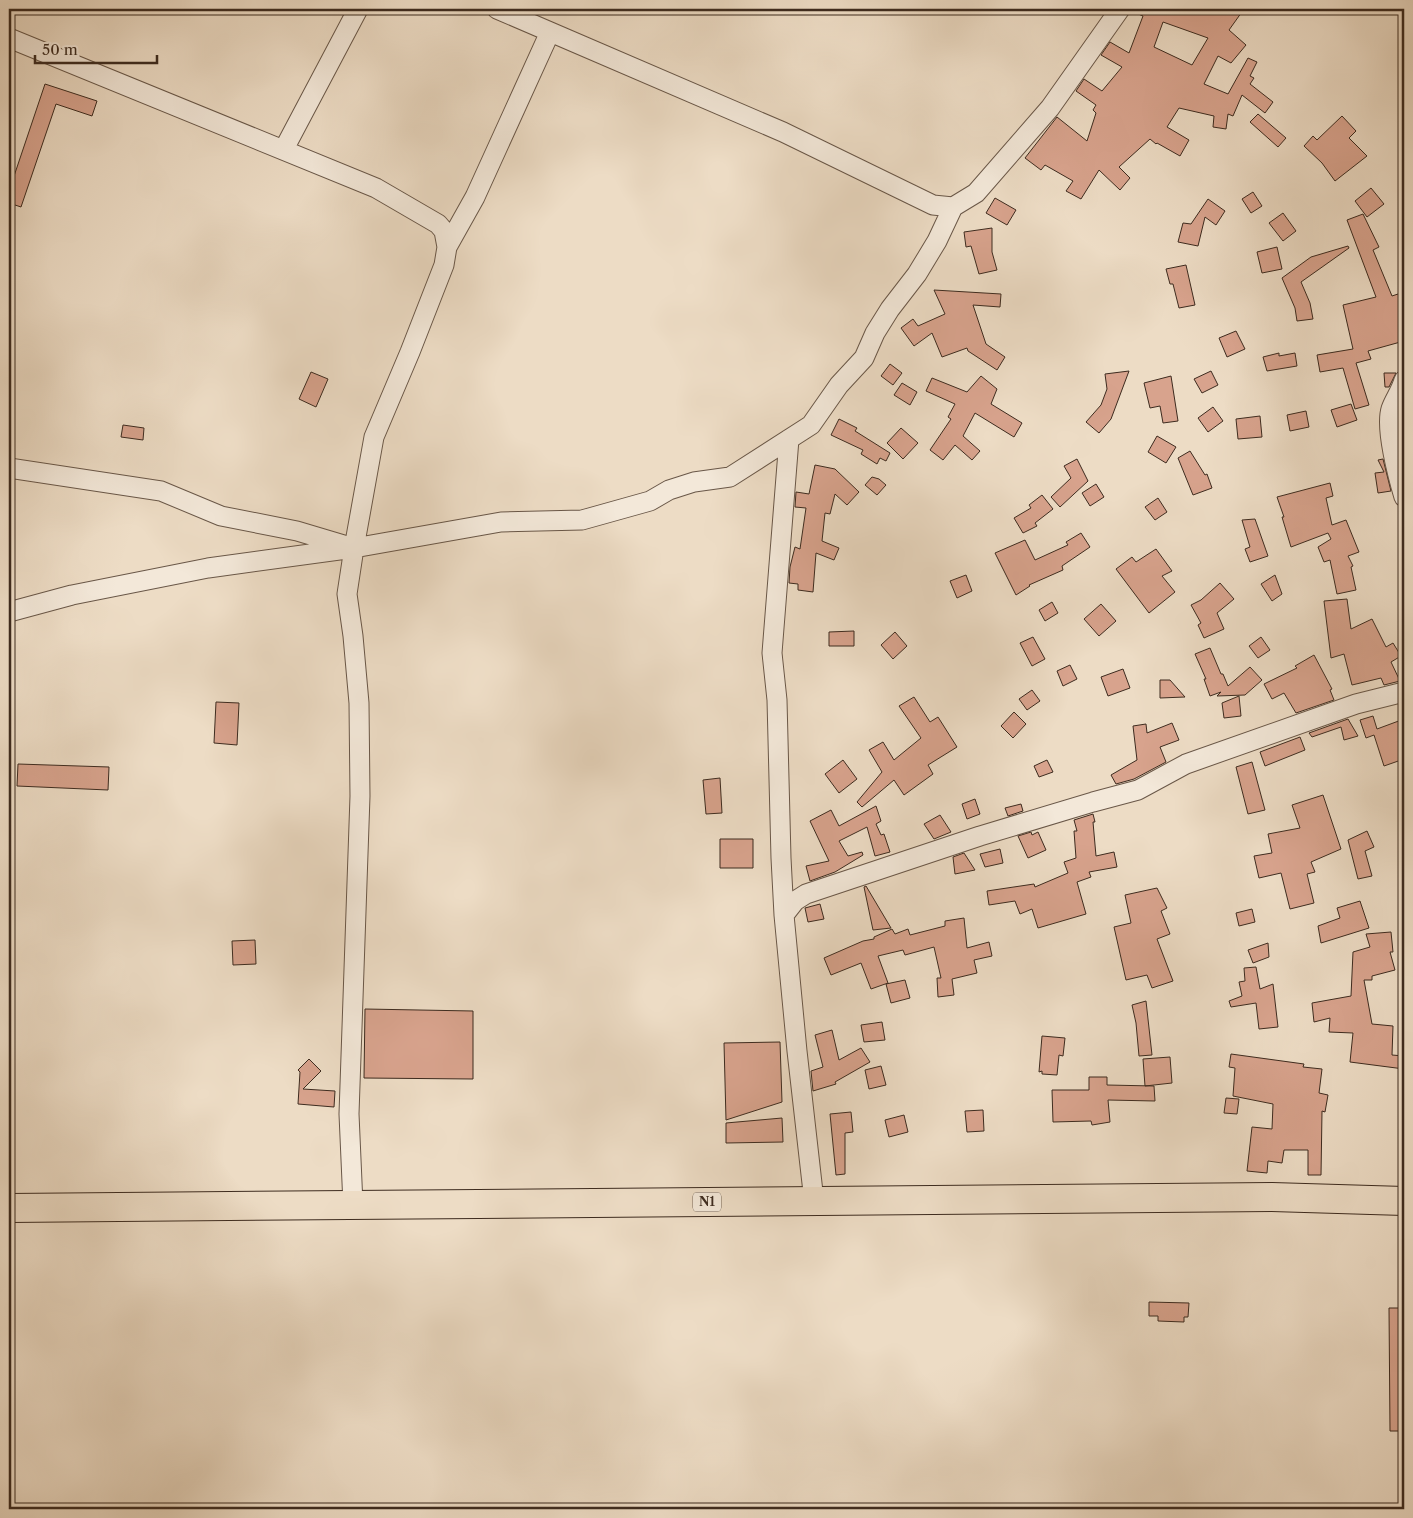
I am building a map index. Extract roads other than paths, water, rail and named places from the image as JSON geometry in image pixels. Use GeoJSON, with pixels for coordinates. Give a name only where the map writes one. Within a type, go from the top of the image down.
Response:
{"type":"FeatureCollection","features":[{"type":"Feature","properties":{"kind":"highway","name":"N1"},"geometry":{"type":"LineString","coordinates":[[9,1208],[1272,1197],[1404,1200]]}},
{"type":"Feature","properties":{"kind":"street"},"geometry":{"type":"LineString","coordinates":[[284,150],[358,9]]}},
{"type":"Feature","properties":{"kind":"street"},"geometry":{"type":"LineString","coordinates":[[497,9],[783,132],[932,205],[953,207]]}},
{"type":"Feature","properties":{"kind":"street"},"geometry":{"type":"LineString","coordinates":[[9,612],[72,595],[208,568],[354,548],[501,522],[582,520],[650,501],[670,490],[694,482],[730,477],[812,425],[839,384],[864,358],[875,333],[890,309],[917,274],[937,241],[953,207],[976,193],[1050,108],[1120,9]]}},
{"type":"Feature","properties":{"kind":"street"},"geometry":{"type":"LineString","coordinates":[[354,1205],[349,1114],[360,796],[359,713],[353,636],[347,594],[354,548],[374,437],[444,265],[447,247],[475,197],[550,32]]}},
{"type":"Feature","properties":{"kind":"street"},"geometry":{"type":"LineString","coordinates":[[9,38],[376,188],[438,224],[444,231],[447,247]]}},
{"type":"Feature","properties":{"kind":"street"},"geometry":{"type":"LineString","coordinates":[[1404,380],[1391,410],[1391,435],[1398,476],[1404,497]]}},
{"type":"Feature","properties":{"kind":"street"},"geometry":{"type":"LineString","coordinates":[[790,439],[772,653],[777,700],[784,915],[814,1201]]}},
{"type":"Feature","properties":{"kind":"street"},"geometry":{"type":"LineString","coordinates":[[9,468],[162,491],[221,516],[297,531],[354,548]]}},
{"type":"Feature","properties":{"kind":"street"},"geometry":{"type":"LineString","coordinates":[[784,915],[795,901],[806,894],[980,836],[1138,790],[1186,764],[1356,704],[1404,692]]}}]}
